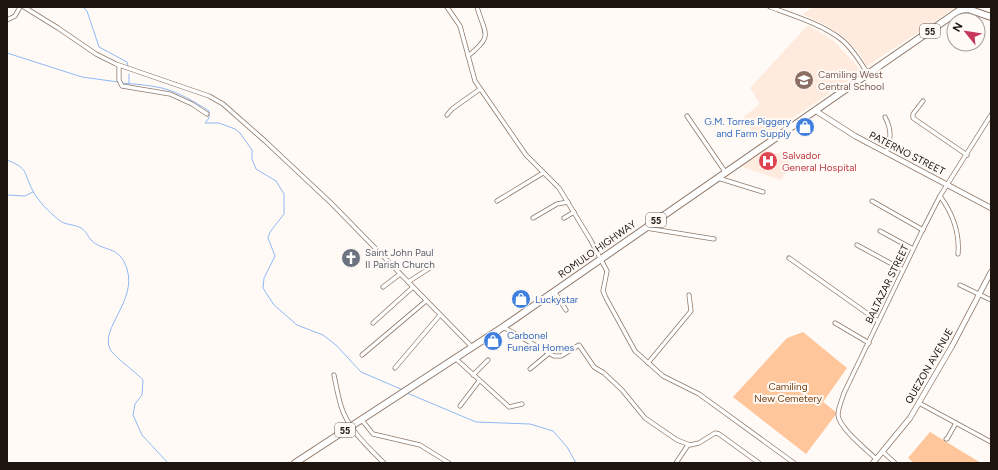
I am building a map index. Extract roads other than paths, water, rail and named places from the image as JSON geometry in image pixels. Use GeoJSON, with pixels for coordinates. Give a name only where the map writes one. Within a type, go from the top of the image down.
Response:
{"type":"FeatureCollection","features":[{"type":"Feature","properties":{"kind":"highway","name":"ROMULO HIGHWAY"},"geometry":{"type":"LineString","coordinates":[[295,463],[503,327],[600,258],[816,112],[939,24],[966,8],[991,17]]}},
{"type":"Feature","properties":{"kind":"street"},"geometry":{"type":"LineString","coordinates":[[7,20],[12,18],[20,7]]}},
{"type":"Feature","properties":{"kind":"street"},"geometry":{"type":"LineString","coordinates":[[24,7],[96,54],[119,66],[209,96],[224,104],[331,204],[472,346]]}},
{"type":"Feature","properties":{"kind":"street"},"geometry":{"type":"LineString","coordinates":[[448,7],[460,26],[474,78],[480,89],[526,155],[559,188],[600,258],[607,271],[603,291],[631,345],[648,363],[670,380],[699,394],[794,463]]}},
{"type":"Feature","properties":{"kind":"street"},"geometry":{"type":"LineString","coordinates":[[468,56],[483,43],[485,38],[486,31],[478,7]]}},
{"type":"Feature","properties":{"kind":"street"},"geometry":{"type":"LineString","coordinates":[[770,7],[810,22],[842,40],[854,53],[868,74]]}},
{"type":"Feature","properties":{"kind":"street"},"geometry":{"type":"LineString","coordinates":[[119,66],[119,80],[122,86],[170,94],[192,104],[207,114]]}},
{"type":"Feature","properties":{"kind":"street"},"geometry":{"type":"LineString","coordinates":[[447,115],[452,109],[480,89]]}},
{"type":"Feature","properties":{"kind":"street"},"geometry":{"type":"LineString","coordinates":[[923,101],[913,114],[913,118],[967,155]]}},
{"type":"Feature","properties":{"kind":"street","name":"PATERNO STREET"},"geometry":{"type":"LineString","coordinates":[[816,112],[886,153],[948,184],[991,208]]}},
{"type":"Feature","properties":{"kind":"street","name":"BALTAZAR STREET"},"geometry":{"type":"LineString","coordinates":[[875,461],[845,429],[838,414],[844,394],[878,321],[940,196],[991,115]]}},
{"type":"Feature","properties":{"kind":"street"},"geometry":{"type":"LineString","coordinates":[[687,116],[726,173]]}},
{"type":"Feature","properties":{"kind":"street"},"geometry":{"type":"LineString","coordinates":[[886,116],[891,139],[886,153]]}},
{"type":"Feature","properties":{"kind":"street"},"geometry":{"type":"LineString","coordinates":[[498,201],[544,173]]}},
{"type":"Feature","properties":{"kind":"street"},"geometry":{"type":"LineString","coordinates":[[718,178],[763,192]]}},
{"type":"Feature","properties":{"kind":"street"},"geometry":{"type":"LineString","coordinates":[[940,196],[950,210],[958,233],[958,254]]}},
{"type":"Feature","properties":{"kind":"street"},"geometry":{"type":"LineString","coordinates":[[872,201],[923,230]]}},
{"type":"Feature","properties":{"kind":"street"},"geometry":{"type":"LineString","coordinates":[[533,218],[557,204],[568,202]]}},
{"type":"Feature","properties":{"kind":"street"},"geometry":{"type":"LineString","coordinates":[[564,218],[574,212]]}},
{"type":"Feature","properties":{"kind":"street"},"geometry":{"type":"LineString","coordinates":[[645,228],[714,239]]}},
{"type":"Feature","properties":{"kind":"street"},"geometry":{"type":"LineString","coordinates":[[880,231],[913,249]]}},
{"type":"Feature","properties":{"kind":"street"},"geometry":{"type":"LineString","coordinates":[[858,245],[903,270]]}},
{"type":"Feature","properties":{"kind":"street"},"geometry":{"type":"LineString","coordinates":[[789,258],[878,321]]}},
{"type":"Feature","properties":{"kind":"street"},"geometry":{"type":"LineString","coordinates":[[408,282],[433,266]]}},
{"type":"Feature","properties":{"kind":"street","name":"QUEZON AVENUE"},"geometry":{"type":"LineString","coordinates":[[875,461],[902,429],[919,403],[991,272]]}},
{"type":"Feature","properties":{"kind":"street"},"geometry":{"type":"LineString","coordinates":[[383,287],[400,274]]}},
{"type":"Feature","properties":{"kind":"street"},"geometry":{"type":"LineString","coordinates":[[960,285],[991,300]]}},
{"type":"Feature","properties":{"kind":"street"},"geometry":{"type":"LineString","coordinates":[[373,322],[413,288]]}},
{"type":"Feature","properties":{"kind":"street"},"geometry":{"type":"LineString","coordinates":[[554,291],[566,310]]}},
{"type":"Feature","properties":{"kind":"street"},"geometry":{"type":"LineString","coordinates":[[648,363],[691,312],[689,295]]}},
{"type":"Feature","properties":{"kind":"street"},"geometry":{"type":"LineString","coordinates":[[362,355],[426,301]]}},
{"type":"Feature","properties":{"kind":"street"},"geometry":{"type":"LineString","coordinates":[[395,368],[440,315]]}},
{"type":"Feature","properties":{"kind":"street"},"geometry":{"type":"LineString","coordinates":[[836,323],[869,342]]}},
{"type":"Feature","properties":{"kind":"street"},"geometry":{"type":"LineString","coordinates":[[503,327],[548,354],[557,356],[575,346],[581,346],[594,367],[604,373],[622,390],[644,418],[677,440],[688,445],[699,442],[715,433],[719,434],[759,463]]}},
{"type":"Feature","properties":{"kind":"street"},"geometry":{"type":"LineString","coordinates":[[530,369],[548,354]]}},
{"type":"Feature","properties":{"kind":"street"},"geometry":{"type":"LineString","coordinates":[[454,358],[509,407],[522,404]]}},
{"type":"Feature","properties":{"kind":"street"},"geometry":{"type":"LineString","coordinates":[[473,375],[488,360]]}},
{"type":"Feature","properties":{"kind":"street"},"geometry":{"type":"LineString","coordinates":[[334,375],[341,406],[351,426],[359,438],[384,463]]}},
{"type":"Feature","properties":{"kind":"street"},"geometry":{"type":"LineString","coordinates":[[460,406],[479,381]]}},
{"type":"Feature","properties":{"kind":"street"},"geometry":{"type":"LineString","coordinates":[[919,403],[991,442]]}},
{"type":"Feature","properties":{"kind":"street"},"geometry":{"type":"LineString","coordinates":[[361,419],[373,434],[420,445],[449,463]]}},
{"type":"Feature","properties":{"kind":"street"},"geometry":{"type":"LineString","coordinates":[[946,439],[947,440],[956,423]]}},
{"type":"Feature","properties":{"kind":"street"},"geometry":{"type":"LineString","coordinates":[[676,463],[688,445]]}},
{"type":"Feature","properties":{"kind":"street"},"geometry":{"type":"LineString","coordinates":[[883,452],[895,463]]}},
{"type":"Feature","properties":{"kind":"waterway"},"geometry":{"type":"LineString","coordinates":[[83,7],[87,11],[99,47],[127,62],[128,66]]}},
{"type":"Feature","properties":{"kind":"waterway"},"geometry":{"type":"LineString","coordinates":[[7,53],[82,77],[118,82]]}},
{"type":"Feature","properties":{"kind":"waterway"},"geometry":{"type":"LineString","coordinates":[[129,74],[129,83]]}},
{"type":"Feature","properties":{"kind":"waterway"},"geometry":{"type":"LineString","coordinates":[[121,83],[152,86],[174,92],[209,111],[209,118],[205,123],[219,123],[235,129],[240,133],[252,150],[252,159],[256,169],[276,181],[284,194],[284,214],[270,232],[268,238],[275,256],[264,278],[263,288],[274,305],[297,325],[323,335],[336,345],[361,372],[403,390]]}},
{"type":"Feature","properties":{"kind":"waterway"},"geometry":{"type":"LineString","coordinates":[[7,160],[23,169],[35,195],[55,217],[61,222],[81,228],[96,244],[116,252],[124,261],[129,281],[127,292],[110,332],[108,341],[110,349],[115,356],[143,380],[142,395],[135,404],[133,415],[142,435],[168,463]]}},
{"type":"Feature","properties":{"kind":"waterway"},"geometry":{"type":"LineString","coordinates":[[7,195],[25,196],[33,192]]}},
{"type":"Feature","properties":{"kind":"waterway"},"geometry":{"type":"LineString","coordinates":[[407,393],[476,422],[530,424],[553,431],[567,447],[576,463]]}},
{"type":"Feature","properties":{"kind":"place","name":"Camiling West Central School"},"geometry":{"type":"Point","coordinates":[804,80]}},
{"type":"Feature","properties":{"kind":"place","name":"G.M. Torres Piggery and Farm Supply"},"geometry":{"type":"Point","coordinates":[805,127]}},
{"type":"Feature","properties":{"kind":"place","name":"Salvador General Hospital"},"geometry":{"type":"Point","coordinates":[768,161]}},
{"type":"Feature","properties":{"kind":"place","name":"Saint John Paul II Parish Church"},"geometry":{"type":"Point","coordinates":[351,258]}},
{"type":"Feature","properties":{"kind":"place","name":"Luckystar"},"geometry":{"type":"Point","coordinates":[521,299]}},
{"type":"Feature","properties":{"kind":"place","name":"Carbonel Funeral Homes"},"geometry":{"type":"Point","coordinates":[493,341]}},
{"type":"Feature","properties":{"kind":"park label","name":"Camiling New Cemetery"},"geometry":{"type":"Point","coordinates":[788,392]}}]}
